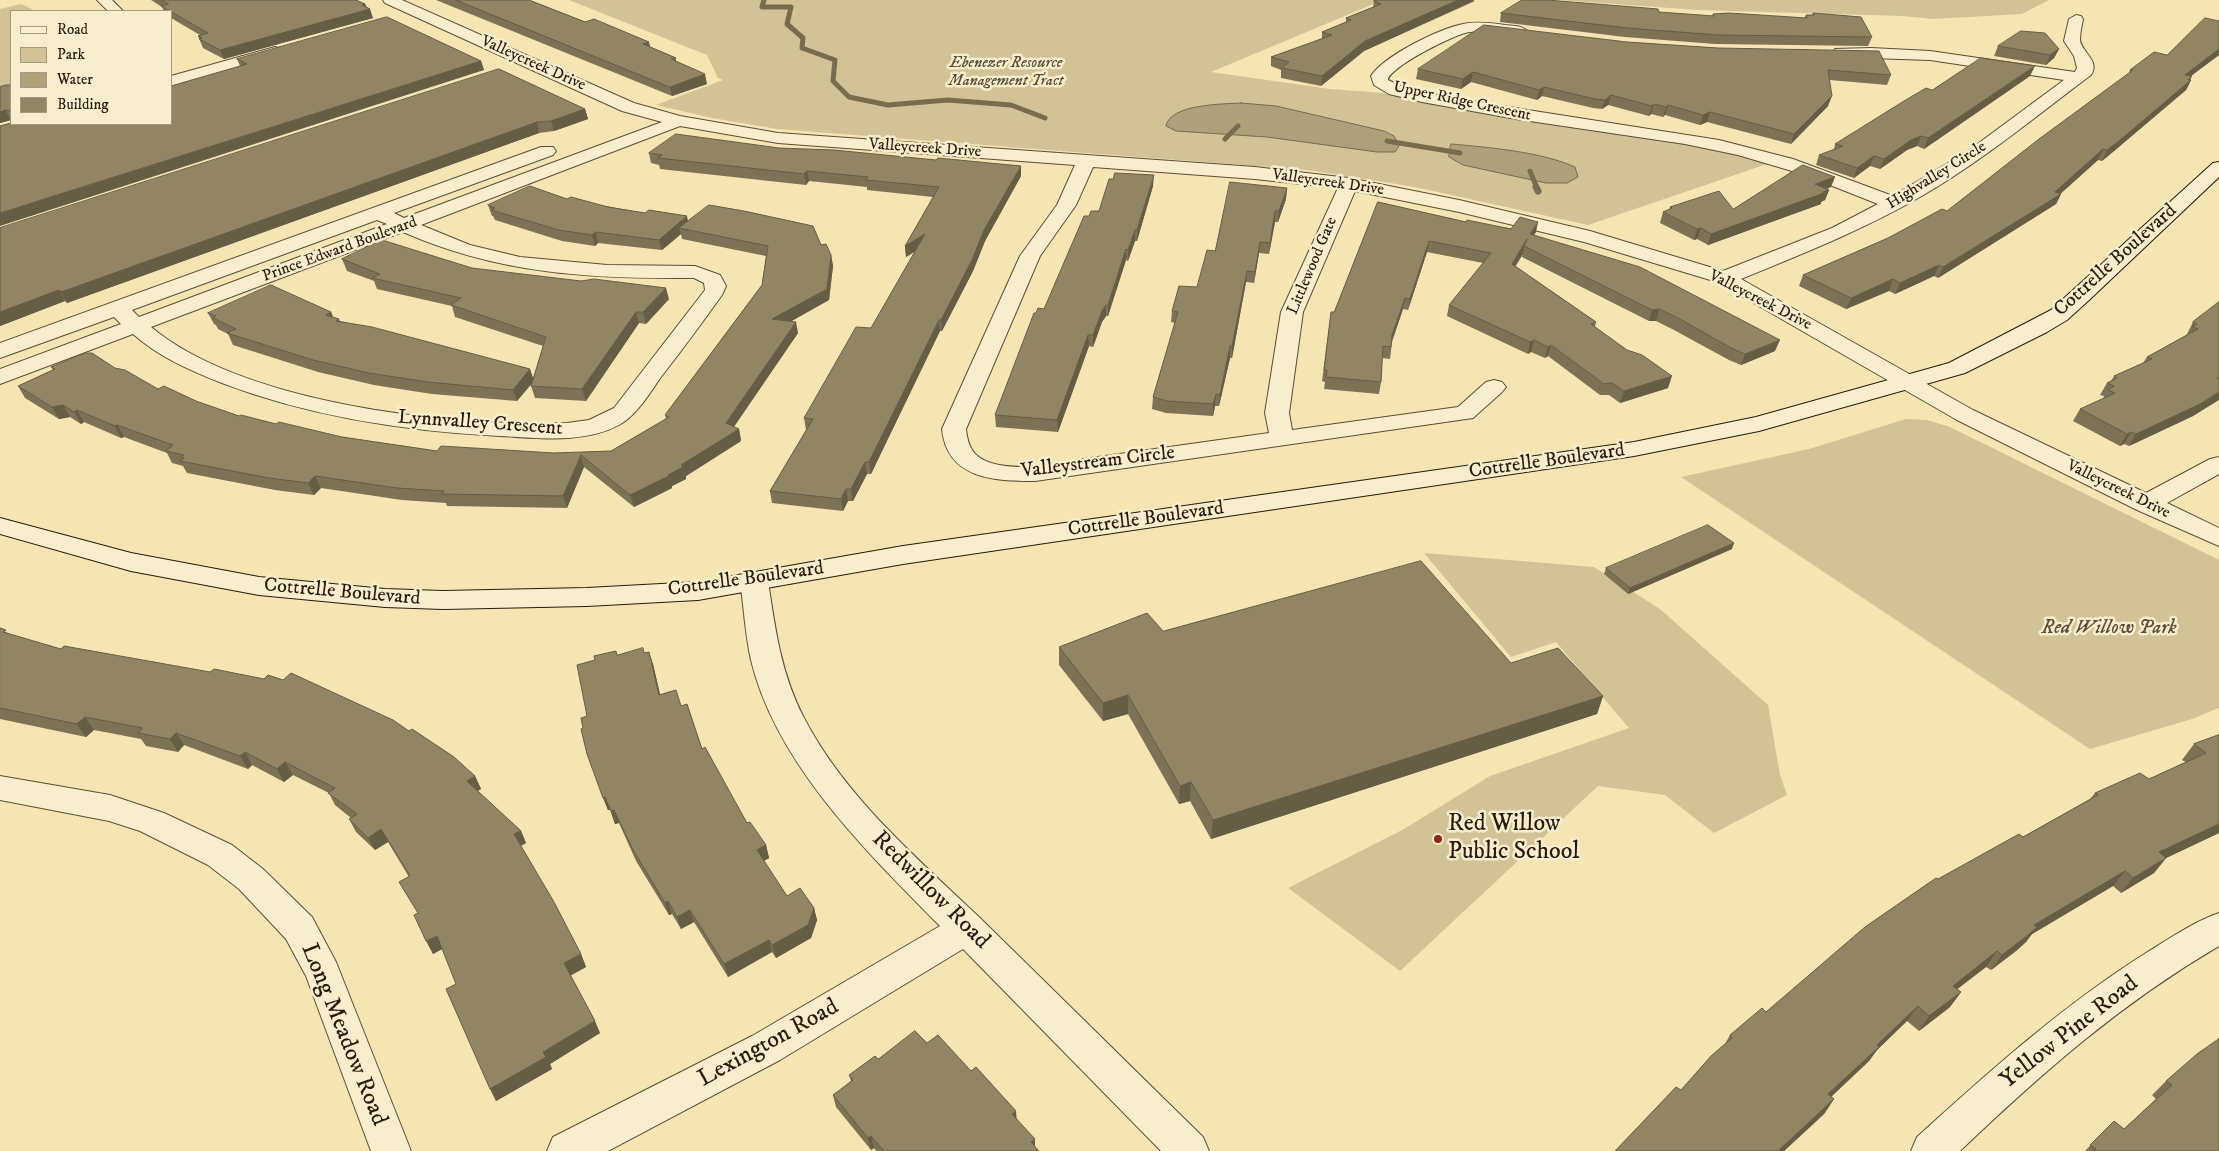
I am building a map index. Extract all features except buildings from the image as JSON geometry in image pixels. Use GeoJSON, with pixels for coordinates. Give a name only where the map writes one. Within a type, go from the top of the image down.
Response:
{"type":"FeatureCollection","features":[{"type":"Feature","properties":{"kind":"street"},"geometry":{"type":"LineString","coordinates":[[104,0],[115,10]]}},
{"type":"Feature","properties":{"kind":"street","name":"Valleycreek Drive"},"geometry":{"type":"LineString","coordinates":[[390,0],[628,107],[679,121],[778,138],[1255,173],[1348,184],[1427,199],[1590,237],[1724,278],[1965,414],[2219,538]]}},
{"type":"Feature","properties":{"kind":"street"},"geometry":{"type":"LineString","coordinates":[[394,18],[416,12]]}},
{"type":"Feature","properties":{"kind":"street"},"geometry":{"type":"LineString","coordinates":[[1822,52],[1892,52],[1952,57],[2078,77],[2085,72],[2086,67],[2072,40],[2076,19]]}},
{"type":"Feature","properties":{"kind":"street","name":"Upper Ridge Crescent"},"geometry":{"type":"LineString","coordinates":[[1531,33],[1480,27],[1458,30],[1389,66],[1379,76],[1380,82],[1400,91],[1472,106],[1662,135],[1745,151],[1812,171],[1895,204]]}},
{"type":"Feature","properties":{"kind":"street"},"geometry":{"type":"LineString","coordinates":[[172,81],[294,47]]}},
{"type":"Feature","properties":{"kind":"street"},"geometry":{"type":"LineString","coordinates":[[504,71],[530,63]]}},
{"type":"Feature","properties":{"kind":"street"},"geometry":{"type":"LineString","coordinates":[[176,64],[190,76]]}},
{"type":"Feature","properties":{"kind":"street","name":"Highvalley Circle"},"geometry":{"type":"LineString","coordinates":[[1724,278],[1839,232],[1895,204],[1974,155],[2078,77]]}},
{"type":"Feature","properties":{"kind":"street","name":"Prince Edward Boulevard"},"geometry":{"type":"LineString","coordinates":[[0,351],[650,114]]}},
{"type":"Feature","properties":{"kind":"street","name":"Prince Edward Boulevard"},"geometry":{"type":"LineString","coordinates":[[0,378],[679,121]]}},
{"type":"Feature","properties":{"kind":"street","name":"Valleystream Circle"},"geometry":{"type":"LineString","coordinates":[[1086,160],[1066,205],[1030,256],[954,429],[957,447],[966,460],[981,468],[1004,474],[1035,473],[1465,413],[1494,386]]}},
{"type":"Feature","properties":{"kind":"street","name":"Cottrelle Boulevard"},"geometry":{"type":"LineString","coordinates":[[0,526],[183,573],[258,586],[385,598],[453,600],[587,597],[698,591],[903,556],[1676,442],[1806,412],[1860,394],[1957,368],[2059,315],[2081,297],[2219,167]]}},
{"type":"Feature","properties":{"kind":"street","name":"Littlewood Gate"},"geometry":{"type":"LineString","coordinates":[[1282,438],[1277,413],[1292,312],[1348,184]]}},
{"type":"Feature","properties":{"kind":"street","name":"Lynnvalley Crescent"},"geometry":{"type":"LineString","coordinates":[[118,309],[153,340],[187,359],[252,386],[298,400],[350,412],[423,422],[498,429],[566,430],[602,425],[622,413],[715,290],[716,285],[713,279],[708,275],[695,272],[588,271],[524,263],[463,249],[378,213]]}},
{"type":"Feature","properties":{"kind":"street"},"geometry":{"type":"LineString","coordinates":[[2146,504],[2219,464]]}},
{"type":"Feature","properties":{"kind":"street","name":"Redwillow Road"},"geometry":{"type":"LineString","coordinates":[[754,582],[766,660],[780,700],[796,734],[815,764],[864,824],[1189,1151]]}},
{"type":"Feature","properties":{"kind":"street","name":"Long Meadow Road"},"geometry":{"type":"LineString","coordinates":[[0,788],[110,808],[152,822],[220,854],[252,880],[299,928],[323,973],[391,1151]]}},
{"type":"Feature","properties":{"kind":"street","name":"Lexington Road"},"geometry":{"type":"LineString","coordinates":[[567,1151],[766,1048],[841,1005],[966,928]]}},
{"type":"Feature","properties":{"kind":"street","name":"Yellow Pine Road"},"geometry":{"type":"LineString","coordinates":[[1931,1151],[2009,1079],[2087,1014],[2165,959],[2219,928]]}},
{"type":"Feature","properties":{"kind":"green space","name":"Ebenezer Resource Management Tract"},"geometry":{"type":"Polygon","coordinates":[[[569,0],[1383,0],[1211,72],[1330,89],[1383,93],[1523,120],[1697,146],[1770,163],[1588,225],[1415,187],[1307,170],[777,129],[712,118],[656,105],[723,80],[718,78],[707,55],[569,0]]]}},
{"type":"Feature","properties":{"kind":"green space"},"geometry":{"type":"Polygon","coordinates":[[[1559,0],[2049,0],[2022,14],[1933,19],[1903,16],[1697,10],[1559,0]]]}},
{"type":"Feature","properties":{"kind":"green space"},"geometry":{"type":"Polygon","coordinates":[[[21,4],[34,10],[10,10],[10,88],[0,91],[0,9],[21,4]]]}},
{"type":"Feature","properties":{"kind":"green space","name":"Red Willow Park"},"geometry":{"type":"Polygon","coordinates":[[[1906,419],[1927,420],[1950,427],[2219,560],[2219,708],[2192,719],[2090,749],[1681,477],[1809,449],[1906,419]]]}},
{"type":"Feature","properties":{"kind":"green space"},"geometry":{"type":"Polygon","coordinates":[[[1424,553],[1594,567],[1660,609],[1768,705],[1780,775],[1787,795],[1714,833],[1665,795],[1598,786],[1400,971],[1288,888],[1404,829],[1490,776],[1629,728],[1556,642],[1511,657],[1424,553]]]}},
{"type":"Feature","properties":{"kind":"water"},"geometry":{"type":"Polygon","coordinates":[[[1241,103],[1276,106],[1384,131],[1394,136],[1399,146],[1395,152],[1377,152],[1267,137],[1176,131],[1166,126],[1177,113],[1187,109],[1241,103]]]}},
{"type":"Feature","properties":{"kind":"water"},"geometry":{"type":"Polygon","coordinates":[[[1451,144],[1514,151],[1547,157],[1575,167],[1578,177],[1567,183],[1546,183],[1463,165],[1449,157],[1451,144]]]}},
{"type":"Feature","properties":{"kind":"waterway"},"geometry":{"type":"LineString","coordinates":[[764,0],[762,7],[791,7],[787,24],[803,38],[802,48],[835,60],[833,81],[849,97],[888,105],[948,100],[1011,105],[1045,118]]}},
{"type":"Feature","properties":{"kind":"waterway"},"geometry":{"type":"LineString","coordinates":[[1225,139],[1238,126]]}},
{"type":"Feature","properties":{"kind":"waterway"},"geometry":{"type":"LineString","coordinates":[[1387,141],[1460,153]]}},
{"type":"Feature","properties":{"kind":"waterway"},"geometry":{"type":"LineString","coordinates":[[1530,171],[1537,188]]}},
{"type":"Feature","properties":{"kind":"waterway"},"geometry":{"type":"LineString","coordinates":[[1536,187],[1538,191]]}},
{"type":"Feature","properties":{"kind":"place","name":"Red Willow Public School"},"geometry":{"type":"Point","coordinates":[1438,839]}}]}
